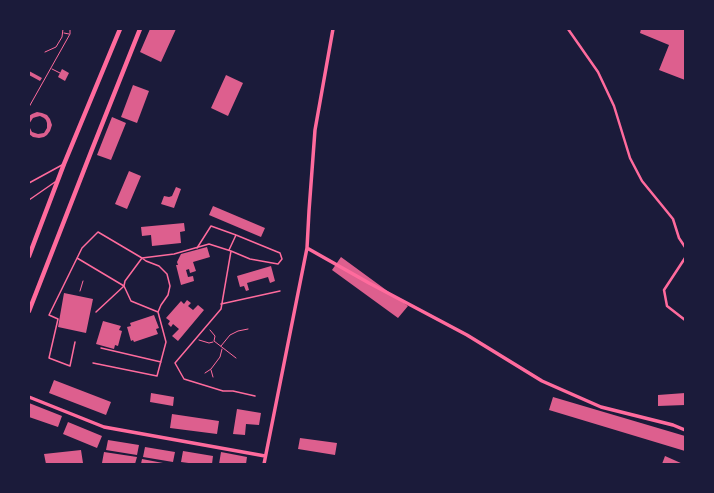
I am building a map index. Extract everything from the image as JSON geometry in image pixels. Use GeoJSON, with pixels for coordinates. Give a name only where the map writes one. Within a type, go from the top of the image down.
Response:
{"type":"FeatureCollection","features":[{"type":"Feature","properties":{"kind":"main road"},"geometry":{"type":"LineString","coordinates":[[29,256],[57,180],[120,29]]}},
{"type":"Feature","properties":{"kind":"main road"},"geometry":{"type":"LineString","coordinates":[[29,311],[140,29]]}},
{"type":"Feature","properties":{"kind":"street"},"geometry":{"type":"LineString","coordinates":[[264,464],[307,248],[315,130],[333,29]]}},
{"type":"Feature","properties":{"kind":"street"},"geometry":{"type":"LineString","coordinates":[[568,29],[598,72],[614,106],[630,158],[642,181],[673,219],[678,238],[685,247]]}},
{"type":"Feature","properties":{"kind":"street"},"geometry":{"type":"LineString","coordinates":[[307,248],[467,335],[542,382],[601,407],[673,425],[685,430]]}},
{"type":"Feature","properties":{"kind":"street"},"geometry":{"type":"LineString","coordinates":[[685,258],[664,290],[667,306],[685,320]]}},
{"type":"Feature","properties":{"kind":"street"},"geometry":{"type":"LineString","coordinates":[[29,398],[104,427],[265,456]]}},
{"type":"Feature","properties":{"kind":"lane"},"geometry":{"type":"LineString","coordinates":[[29,183],[64,164]]}},
{"type":"Feature","properties":{"kind":"lane"},"geometry":{"type":"LineString","coordinates":[[29,200],[57,180]]}},
{"type":"Feature","properties":{"kind":"lane"},"geometry":{"type":"LineString","coordinates":[[96,312],[124,286],[125,281],[142,258],[174,254],[197,248],[209,244],[230,250],[250,259],[278,264],[282,259],[280,253],[211,226],[197,248]]}},
{"type":"Feature","properties":{"kind":"lane"},"geometry":{"type":"LineString","coordinates":[[75,342],[70,366],[49,358],[58,319],[49,315],[82,248],[98,232],[146,261],[159,266],[167,274],[170,286],[168,295],[158,312],[166,342],[156,376],[93,363]]}},
{"type":"Feature","properties":{"kind":"lane"},"geometry":{"type":"LineString","coordinates":[[236,235],[230,250],[220,309],[175,363],[184,379],[223,391],[233,391],[255,396]]}},
{"type":"Feature","properties":{"kind":"lane"},"geometry":{"type":"LineString","coordinates":[[77,258],[124,286],[131,301],[158,312]]}},
{"type":"Feature","properties":{"kind":"lane"},"geometry":{"type":"LineString","coordinates":[[221,304],[280,291]]}},
{"type":"Feature","properties":{"kind":"lane"},"geometry":{"type":"LineString","coordinates":[[100,348],[161,362]]}},
{"type":"Feature","properties":{"kind":"path"},"geometry":{"type":"LineString","coordinates":[[45,52],[56,47],[62,37],[63,29]]}},
{"type":"Feature","properties":{"kind":"path"},"geometry":{"type":"LineString","coordinates":[[29,107],[70,34],[70,29]]}},
{"type":"Feature","properties":{"kind":"path"},"geometry":{"type":"LineString","coordinates":[[64,33],[70,34]]}},
{"type":"Feature","properties":{"kind":"path"},"geometry":{"type":"LineString","coordinates":[[52,68],[60,73]]}},
{"type":"Feature","properties":{"kind":"path"},"geometry":{"type":"LineString","coordinates":[[80,291],[83,281]]}},
{"type":"Feature","properties":{"kind":"path"},"geometry":{"type":"LineString","coordinates":[[209,328],[215,336],[214,341]]}},
{"type":"Feature","properties":{"kind":"path"},"geometry":{"type":"LineString","coordinates":[[205,372],[211,369],[220,357],[222,347],[230,335],[238,331],[248,329]]}},
{"type":"Feature","properties":{"kind":"path"},"geometry":{"type":"LineString","coordinates":[[198,340],[209,343],[214,341]]}},
{"type":"Feature","properties":{"kind":"path"},"geometry":{"type":"LineString","coordinates":[[214,341],[236,358]]}},
{"type":"Feature","properties":{"kind":"path"},"geometry":{"type":"LineString","coordinates":[[211,369],[213,377]]}},
{"type":"Feature","properties":{"kind":"building"},"geometry":{"type":"Polygon","coordinates":[[[150,29],[176,29],[161,62],[140,52],[150,29]]]}},
{"type":"Feature","properties":{"kind":"building"},"geometry":{"type":"Polygon","coordinates":[[[641,29],[685,29],[685,80],[659,70],[669,45],[640,33],[641,29]]]}},
{"type":"Feature","properties":{"kind":"building"},"geometry":{"type":"Polygon","coordinates":[[[62,69],[69,73],[65,81],[58,77],[62,69]]]}},
{"type":"Feature","properties":{"kind":"building"},"geometry":{"type":"Polygon","coordinates":[[[29,71],[42,78],[40,81],[29,75],[29,71]]]}},
{"type":"Feature","properties":{"kind":"building"},"geometry":{"type":"Polygon","coordinates":[[[226,75],[243,83],[228,116],[211,108],[226,75]]]}},
{"type":"Feature","properties":{"kind":"building"},"geometry":{"type":"Polygon","coordinates":[[[133,85],[149,91],[137,123],[121,117],[133,85]]]}},
{"type":"Feature","properties":{"kind":"building"},"geometry":{"type":"Polygon","coordinates":[[[37,112],[47,115],[52,125],[47,135],[39,138],[33,137],[29,134],[29,126],[32,132],[38,134],[44,133],[47,128],[46,120],[40,116],[33,118],[29,124],[29,116],[37,112]]]}},
{"type":"Feature","properties":{"kind":"building"},"geometry":{"type":"Polygon","coordinates":[[[112,117],[126,123],[111,160],[97,155],[112,117]]]}},
{"type":"Feature","properties":{"kind":"building"},"geometry":{"type":"Polygon","coordinates":[[[129,171],[141,176],[127,209],[115,204],[129,171]]]}},
{"type":"Feature","properties":{"kind":"building"},"geometry":{"type":"Polygon","coordinates":[[[176,187],[181,189],[174,208],[161,204],[164,196],[172,196],[176,187]]]}},
{"type":"Feature","properties":{"kind":"building"},"geometry":{"type":"Polygon","coordinates":[[[213,206],[265,228],[261,237],[209,215],[213,206]]]}},
{"type":"Feature","properties":{"kind":"building"},"geometry":{"type":"Polygon","coordinates":[[[184,223],[185,231],[180,232],[181,243],[152,246],[151,235],[142,236],[141,227],[184,223]]]}},
{"type":"Feature","properties":{"kind":"building"},"geometry":{"type":"Polygon","coordinates":[[[207,247],[210,257],[193,262],[196,271],[190,273],[189,269],[186,270],[188,277],[193,276],[194,281],[181,285],[176,265],[178,265],[177,262],[181,254],[207,247]]]}},
{"type":"Feature","properties":{"kind":"building"},"geometry":{"type":"Polygon","coordinates":[[[341,257],[408,306],[398,318],[332,270],[341,257]]]}},
{"type":"Feature","properties":{"kind":"building"},"geometry":{"type":"Polygon","coordinates":[[[271,266],[275,281],[270,283],[268,277],[247,283],[249,290],[246,291],[244,286],[240,287],[237,276],[271,266]]]}},
{"type":"Feature","properties":{"kind":"building"},"geometry":{"type":"Polygon","coordinates":[[[64,293],[93,299],[86,333],[58,327],[64,293]]]}},
{"type":"Feature","properties":{"kind":"building"},"geometry":{"type":"Polygon","coordinates":[[[187,300],[191,303],[188,306],[193,310],[198,305],[204,310],[178,341],[172,336],[179,329],[173,324],[171,327],[168,324],[170,321],[166,318],[181,301],[184,304],[187,300]]]}},
{"type":"Feature","properties":{"kind":"building"},"geometry":{"type":"Polygon","coordinates":[[[154,315],[159,328],[156,329],[158,334],[134,342],[133,340],[131,341],[127,327],[131,326],[130,323],[154,315]]]}},
{"type":"Feature","properties":{"kind":"building"},"geometry":{"type":"Polygon","coordinates":[[[103,321],[121,326],[119,330],[122,331],[118,346],[115,345],[114,349],[96,344],[103,321]]]}},
{"type":"Feature","properties":{"kind":"building"},"geometry":{"type":"Polygon","coordinates":[[[54,380],[111,402],[106,415],[49,393],[54,380]]]}},
{"type":"Feature","properties":{"kind":"building"},"geometry":{"type":"Polygon","coordinates":[[[151,393],[174,397],[173,406],[150,402],[151,393]]]}},
{"type":"Feature","properties":{"kind":"building"},"geometry":{"type":"Polygon","coordinates":[[[685,393],[685,405],[658,406],[658,395],[685,393]]]}},
{"type":"Feature","properties":{"kind":"building"},"geometry":{"type":"Polygon","coordinates":[[[553,397],[685,436],[685,451],[549,410],[553,397]]]}},
{"type":"Feature","properties":{"kind":"building"},"geometry":{"type":"Polygon","coordinates":[[[29,403],[62,416],[58,427],[29,417],[29,403]]]}},
{"type":"Feature","properties":{"kind":"building"},"geometry":{"type":"Polygon","coordinates":[[[237,409],[261,413],[259,425],[246,424],[245,435],[233,434],[237,409]]]}},
{"type":"Feature","properties":{"kind":"building"},"geometry":{"type":"Polygon","coordinates":[[[172,414],[219,421],[217,434],[170,428],[172,414]]]}},
{"type":"Feature","properties":{"kind":"building"},"geometry":{"type":"Polygon","coordinates":[[[68,422],[102,436],[97,448],[63,434],[68,422]]]}},
{"type":"Feature","properties":{"kind":"building"},"geometry":{"type":"Polygon","coordinates":[[[300,438],[337,443],[335,455],[298,449],[300,438]]]}},
{"type":"Feature","properties":{"kind":"building"},"geometry":{"type":"Polygon","coordinates":[[[108,440],[139,445],[137,455],[106,450],[108,440]]]}},
{"type":"Feature","properties":{"kind":"building"},"geometry":{"type":"Polygon","coordinates":[[[145,447],[175,452],[173,462],[143,457],[145,447]]]}},
{"type":"Feature","properties":{"kind":"building"},"geometry":{"type":"Polygon","coordinates":[[[81,450],[83,463],[46,464],[44,454],[81,450]]]}},
{"type":"Feature","properties":{"kind":"building"},"geometry":{"type":"Polygon","coordinates":[[[183,451],[213,456],[212,464],[181,462],[183,451]]]}},
{"type":"Feature","properties":{"kind":"building"},"geometry":{"type":"Polygon","coordinates":[[[104,452],[137,457],[135,464],[102,463],[104,452]]]}},
{"type":"Feature","properties":{"kind":"building"},"geometry":{"type":"Polygon","coordinates":[[[221,452],[247,457],[246,464],[219,464],[221,452]]]}},
{"type":"Feature","properties":{"kind":"building"},"geometry":{"type":"Polygon","coordinates":[[[665,456],[683,464],[662,464],[665,456]]]}},
{"type":"Feature","properties":{"kind":"building"},"geometry":{"type":"Polygon","coordinates":[[[142,459],[163,463],[163,464],[141,464],[142,459]]]}}]}
